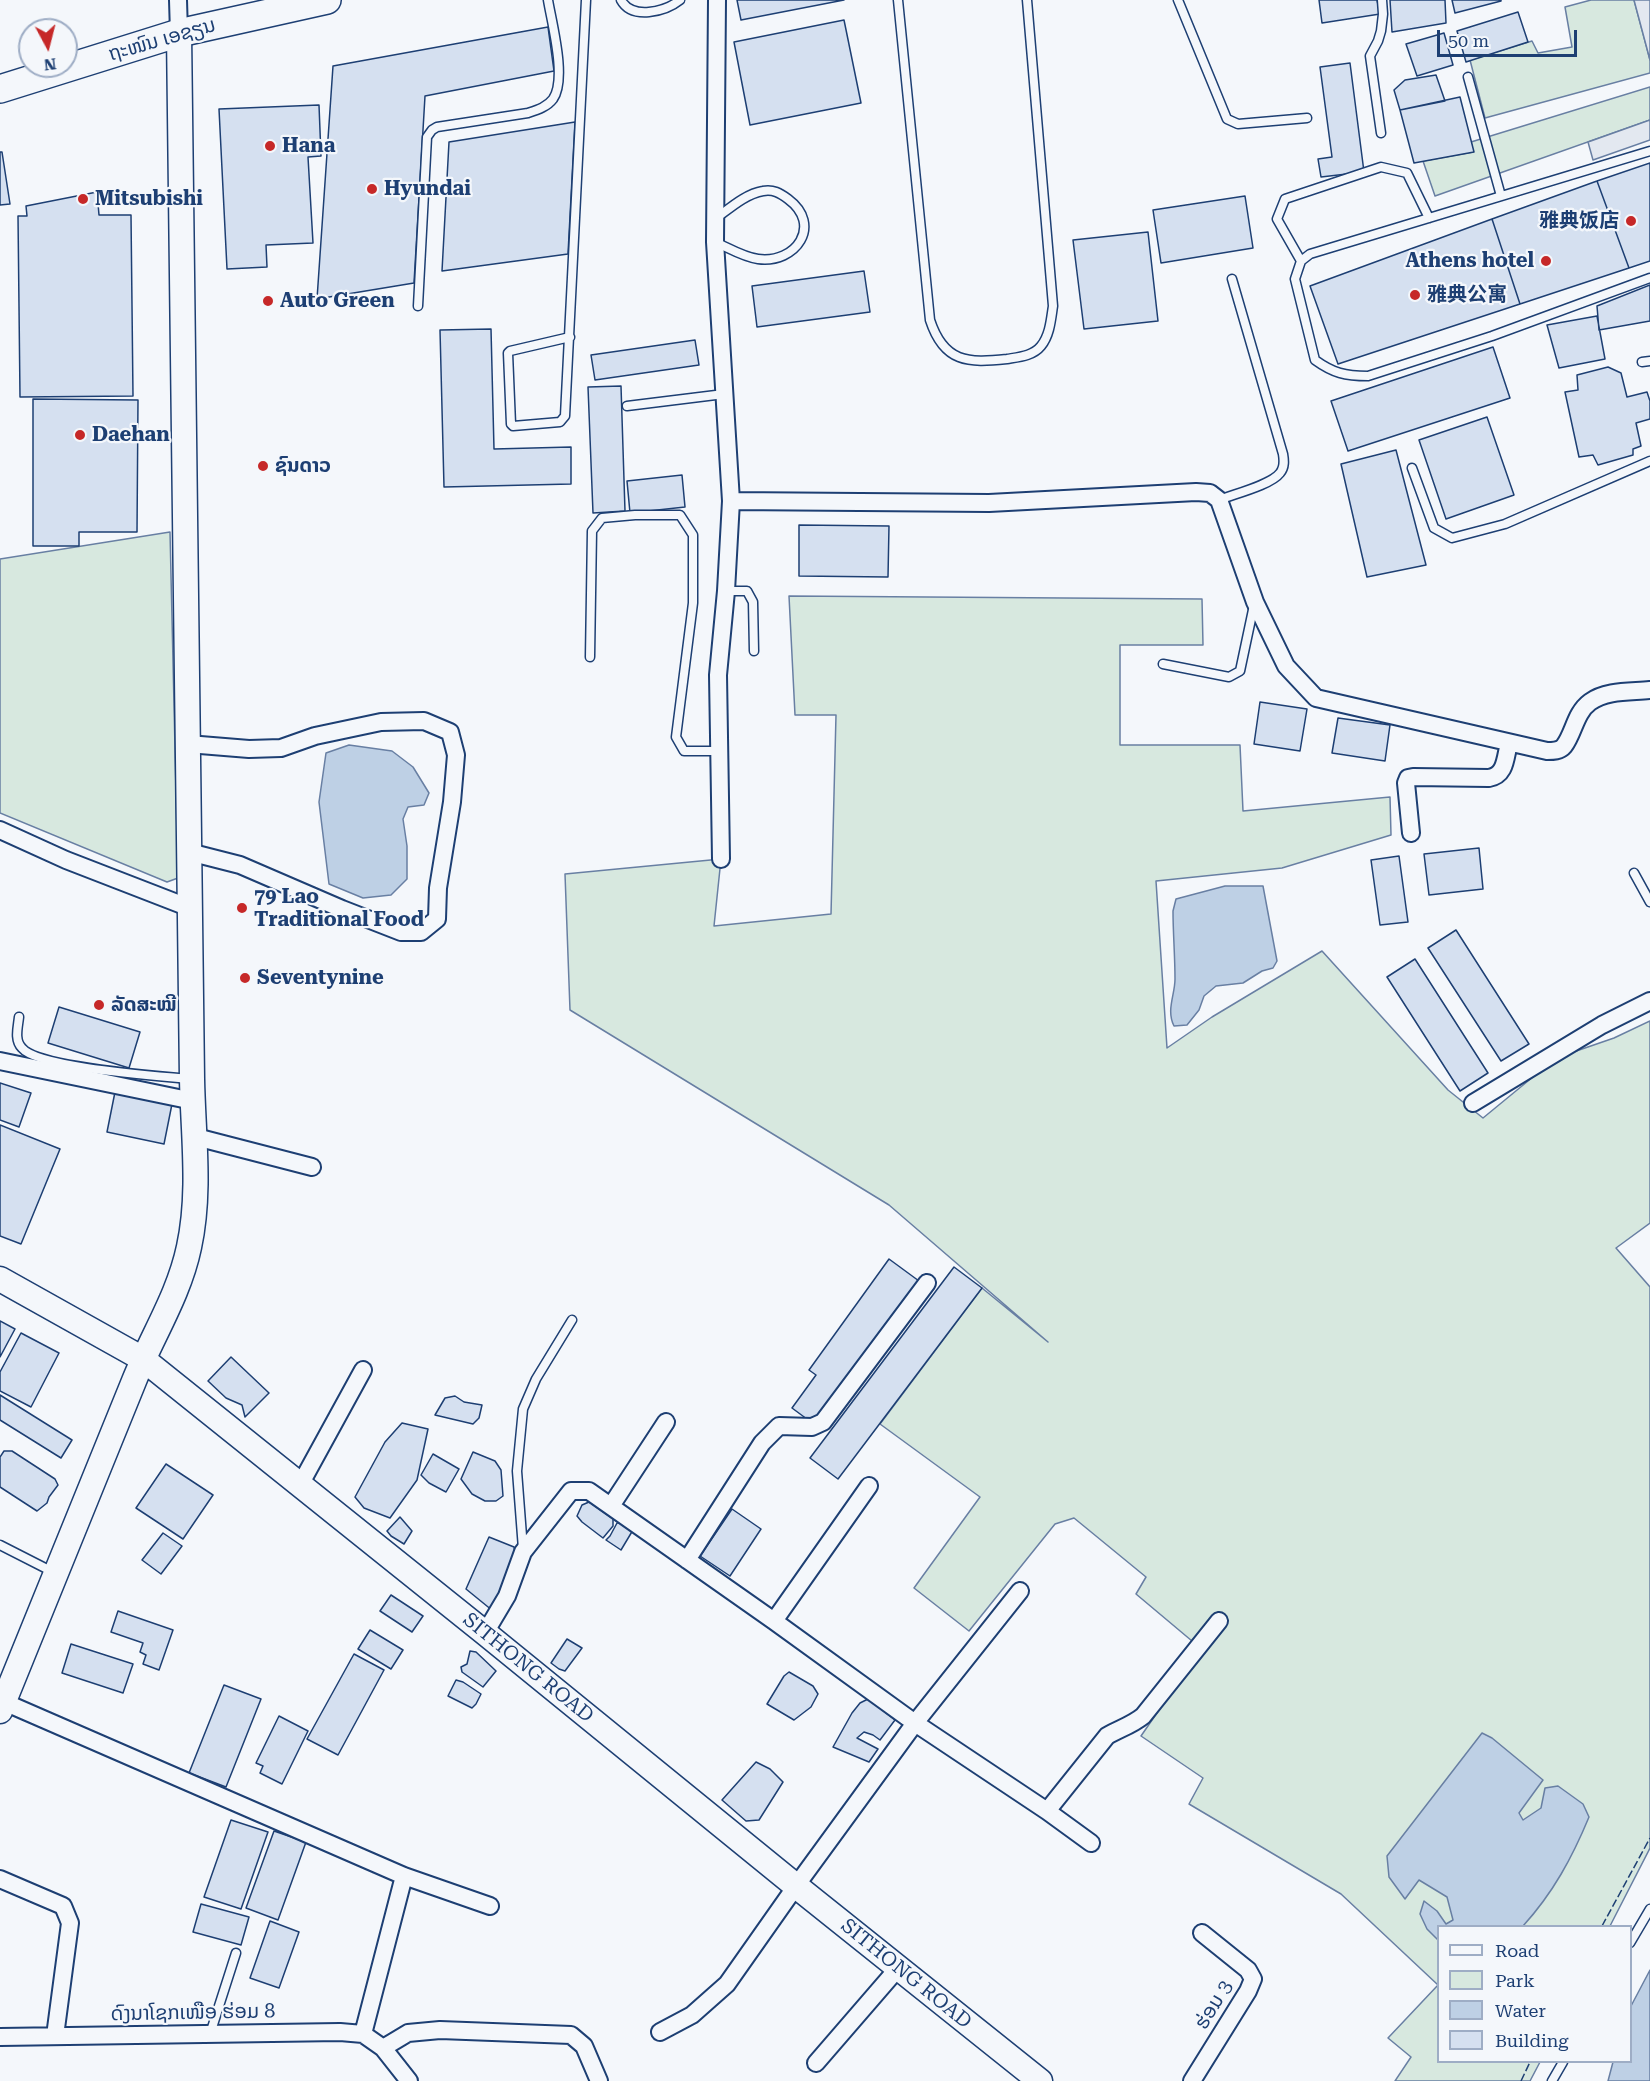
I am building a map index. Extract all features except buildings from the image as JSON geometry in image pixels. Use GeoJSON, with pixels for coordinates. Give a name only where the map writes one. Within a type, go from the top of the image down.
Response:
{"type":"FeatureCollection","features":[{"type":"Feature","properties":{"kind":"main road","name":"ຖະໜົນ ເອຊຽນ"},"geometry":{"type":"LineString","coordinates":[[0,89],[179,33],[327,0]]}},
{"type":"Feature","properties":{"kind":"street"},"geometry":{"type":"LineString","coordinates":[[178,0],[189,852],[193,1090],[196,1137],[194,1204],[189,1246],[176,1292],[142,1359],[2,1706],[404,1876],[489,1906]]}},
{"type":"Feature","properties":{"kind":"street"},"geometry":{"type":"LineString","coordinates":[[717,0],[715,242],[731,501],[718,675],[721,859]]}},
{"type":"Feature","properties":{"kind":"street"},"geometry":{"type":"LineString","coordinates":[[731,501],[989,503],[1210,493],[1219,500],[1255,602],[1286,666],[1316,698],[1546,752],[1556,751],[1563,747],[1574,721],[1590,702],[1608,694],[1650,690]]}},
{"type":"Feature","properties":{"kind":"street"},"geometry":{"type":"LineString","coordinates":[[188,744],[249,749],[281,748],[315,736],[381,722],[424,721],[450,732],[456,755],[452,802],[438,888],[436,920],[421,932],[400,932],[240,864],[189,852]]}},
{"type":"Feature","properties":{"kind":"street"},"geometry":{"type":"LineString","coordinates":[[1411,833],[1406,783],[1408,778],[1497,777],[1501,773],[1509,743]]}},
{"type":"Feature","properties":{"kind":"street"},"geometry":{"type":"LineString","coordinates":[[0,830],[66,860],[190,908]]}},
{"type":"Feature","properties":{"kind":"street"},"geometry":{"type":"LineString","coordinates":[[1473,1103],[1602,1025],[1650,1001]]}},
{"type":"Feature","properties":{"kind":"street"},"geometry":{"type":"LineString","coordinates":[[0,1061],[193,1090]]}},
{"type":"Feature","properties":{"kind":"street"},"geometry":{"type":"LineString","coordinates":[[196,1137],[312,1167]]}},
{"type":"Feature","properties":{"kind":"street","name":"SITHONG ROAD"},"geometry":{"type":"LineString","coordinates":[[0,1279],[142,1359],[899,1967],[1031,2078]]}},
{"type":"Feature","properties":{"kind":"street"},"geometry":{"type":"LineString","coordinates":[[687,1560],[762,1443],[779,1426],[812,1427],[823,1422],[927,1283]]}},
{"type":"Feature","properties":{"kind":"street"},"geometry":{"type":"LineString","coordinates":[[300,1485],[363,1370]]}},
{"type":"Feature","properties":{"kind":"street"},"geometry":{"type":"LineString","coordinates":[[611,1506],[666,1422]]}},
{"type":"Feature","properties":{"kind":"street"},"geometry":{"type":"LineString","coordinates":[[774,1621],[869,1486]]}},
{"type":"Feature","properties":{"kind":"street"},"geometry":{"type":"LineString","coordinates":[[485,1633],[507,1596],[523,1551],[571,1491],[589,1491],[915,1723],[1091,1843]]}},
{"type":"Feature","properties":{"kind":"street"},"geometry":{"type":"LineString","coordinates":[[660,2032],[692,2015],[727,1984],[915,1723],[1020,1591]]}},
{"type":"Feature","properties":{"kind":"street"},"geometry":{"type":"LineString","coordinates":[[1047,1811],[1107,1736],[1136,1722],[1143,1716],[1219,1621]]}},
{"type":"Feature","properties":{"kind":"street"},"geometry":{"type":"LineString","coordinates":[[404,1876],[363,2034],[383,2048],[409,2081]]}},
{"type":"Feature","properties":{"kind":"street"},"geometry":{"type":"LineString","coordinates":[[0,1879],[63,1906],[70,1923],[55,2036]]}},
{"type":"Feature","properties":{"kind":"street","name":"ຮ່ອມ 3"},"geometry":{"type":"LineString","coordinates":[[1192,2081],[1248,1991],[1253,1979],[1248,1970],[1202,1933]]}},
{"type":"Feature","properties":{"kind":"street"},"geometry":{"type":"LineString","coordinates":[[816,2063],[899,1967]]}},
{"type":"Feature","properties":{"kind":"street"},"geometry":{"type":"LineString","coordinates":[[383,2048],[408,2034],[440,2031],[571,2035],[584,2046],[599,2081]]}},
{"type":"Feature","properties":{"kind":"street","name":"ດົງນາໂຊກເໜືອ ຮ່ອມ 8"},"geometry":{"type":"LineString","coordinates":[[0,2037],[340,2032],[363,2034]]}},
{"type":"Feature","properties":{"kind":"lane"},"geometry":{"type":"LineString","coordinates":[[418,306],[427,137],[437,127],[528,113],[542,108],[553,99],[558,87],[559,74],[549,0]]}},
{"type":"Feature","properties":{"kind":"lane"},"geometry":{"type":"LineString","coordinates":[[570,337],[508,353],[511,424],[513,426],[560,422],[564,418],[570,337],[585,0]]}},
{"type":"Feature","properties":{"kind":"lane"},"geometry":{"type":"LineString","coordinates":[[621,0],[626,7],[638,13],[671,7],[680,0]]}},
{"type":"Feature","properties":{"kind":"lane"},"geometry":{"type":"LineString","coordinates":[[898,0],[930,320],[934,333],[952,354],[964,360],[978,362],[1026,357],[1040,348],[1047,335],[1053,306],[1027,0]]}},
{"type":"Feature","properties":{"kind":"lane"},"geometry":{"type":"LineString","coordinates":[[1178,0],[1227,119],[1238,124],[1307,118]]}},
{"type":"Feature","properties":{"kind":"lane"},"geometry":{"type":"LineString","coordinates":[[1381,133],[1370,56],[1381,31],[1382,0]]}},
{"type":"Feature","properties":{"kind":"lane"},"geometry":{"type":"LineString","coordinates":[[1468,77],[1501,196]]}},
{"type":"Feature","properties":{"kind":"lane"},"geometry":{"type":"LineString","coordinates":[[1650,151],[1310,254],[1301,261],[1295,279],[1315,360],[1330,371],[1352,376],[1368,376],[1492,336],[1650,278]]}},
{"type":"Feature","properties":{"kind":"lane"},"geometry":{"type":"LineString","coordinates":[[1301,261],[1277,219],[1285,199],[1296,195],[1381,167],[1407,173],[1429,218]]}},
{"type":"Feature","properties":{"kind":"lane"},"geometry":{"type":"LineString","coordinates":[[715,220],[750,195],[766,190],[775,191],[796,205],[804,219],[805,230],[804,238],[797,246],[787,254],[769,259],[750,256],[715,242]]}},
{"type":"Feature","properties":{"kind":"lane"},"geometry":{"type":"LineString","coordinates":[[1219,500],[1270,480],[1280,473],[1284,466],[1283,454],[1232,279]]}},
{"type":"Feature","properties":{"kind":"lane"},"geometry":{"type":"LineString","coordinates":[[627,405],[724,394]]}},
{"type":"Feature","properties":{"kind":"lane"},"geometry":{"type":"LineString","coordinates":[[1412,468],[1434,528],[1452,538],[1504,524],[1650,461]]}},
{"type":"Feature","properties":{"kind":"lane"},"geometry":{"type":"LineString","coordinates":[[590,657],[592,531],[602,518],[680,515],[693,535],[693,603],[676,737],[684,751],[721,750]]}},
{"type":"Feature","properties":{"kind":"lane"},"geometry":{"type":"LineString","coordinates":[[726,591],[747,591],[753,603],[754,651]]}},
{"type":"Feature","properties":{"kind":"lane"},"geometry":{"type":"LineString","coordinates":[[1163,664],[1229,677],[1240,671],[1255,602]]}},
{"type":"Feature","properties":{"kind":"lane"},"geometry":{"type":"LineString","coordinates":[[1634,873],[1650,902]]}},
{"type":"Feature","properties":{"kind":"lane"},"geometry":{"type":"LineString","coordinates":[[19,1017],[17,1036],[25,1052],[48,1060],[193,1090]]}},
{"type":"Feature","properties":{"kind":"lane"},"geometry":{"type":"LineString","coordinates":[[523,1551],[517,1471],[523,1409],[536,1379],[572,1320]]}},
{"type":"Feature","properties":{"kind":"lane"},"geometry":{"type":"LineString","coordinates":[[0,1545],[56,1573]]}},
{"type":"Feature","properties":{"kind":"lane"},"geometry":{"type":"LineString","coordinates":[[1632,1940],[1650,1909]]}},
{"type":"Feature","properties":{"kind":"lane"},"geometry":{"type":"LineString","coordinates":[[210,2034],[237,1953]]}},
{"type":"Feature","properties":{"kind":"lane"},"geometry":{"type":"LineString","coordinates":[[1552,2081],[1562,2063]]}},
{"type":"Feature","properties":{"kind":"green space"},"geometry":{"type":"Polygon","coordinates":[[[1591,0],[1634,0],[1650,60],[1650,73],[1485,118],[1470,60],[1532,41],[1538,53],[1572,47],[1565,7],[1591,0]]]}},
{"type":"Feature","properties":{"kind":"green space"},"geometry":{"type":"Polygon","coordinates":[[[1650,87],[1650,120],[1435,196],[1423,161],[1473,152],[1471,142],[1650,87]]]}},
{"type":"Feature","properties":{"kind":"green space"},"geometry":{"type":"Polygon","coordinates":[[[170,532],[178,878],[167,882],[0,813],[0,559],[170,532]]]}},
{"type":"Feature","properties":{"kind":"green space"},"geometry":{"type":"Polygon","coordinates":[[[789,596],[1202,599],[1203,645],[1120,645],[1120,745],[1240,745],[1243,811],[1390,797],[1391,835],[1282,868],[1156,881],[1167,1048],[1212,1017],[1322,951],[1448,1090],[1483,1118],[1556,1058],[1614,1038],[1650,1021],[1650,1223],[1616,1248],[1650,1287],[1650,1848],[1611,1925],[1437,1925],[1437,1984],[1341,1894],[1189,1804],[1203,1778],[1141,1736],[1199,1652],[1192,1641],[1136,1594],[1146,1577],[1074,1518],[1055,1524],[969,1631],[914,1588],[980,1497],[880,1424],[982,1288],[1048,1342],[889,1205],[570,1010],[565,874],[721,859],[714,926],[831,914],[836,715],[795,715],[789,596]]]}},
{"type":"Feature","properties":{"kind":"green space"},"geometry":{"type":"Polygon","coordinates":[[[1437,1986],[1437,2063],[1539,2063],[1530,2081],[1395,2081],[1411,2057],[1388,2038],[1437,1986]]]}},
{"type":"Feature","properties":{"kind":"shaded area"},"geometry":{"type":"Polygon","coordinates":[[[1634,0],[1650,0],[1650,60],[1634,0]]]}},
{"type":"Feature","properties":{"kind":"shaded area"},"geometry":{"type":"Polygon","coordinates":[[[1650,120],[1650,140],[1593,160],[1588,142],[1650,120]]]}},
{"type":"Feature","properties":{"kind":"water"},"geometry":{"type":"Polygon","coordinates":[[[349,745],[392,751],[413,767],[429,793],[424,805],[408,807],[403,819],[407,846],[407,879],[391,895],[363,898],[329,884],[319,802],[326,753],[349,745]]]}},
{"type":"Feature","properties":{"kind":"water"},"geometry":{"type":"Polygon","coordinates":[[[1225,886],[1263,886],[1277,961],[1273,968],[1262,971],[1243,983],[1216,986],[1204,996],[1199,1010],[1187,1025],[1174,1026],[1171,1008],[1175,985],[1173,911],[1176,899],[1225,886]]]}},
{"type":"Feature","properties":{"kind":"water"},"geometry":{"type":"Polygon","coordinates":[[[1482,1733],[1492,1738],[1543,1780],[1519,1813],[1523,1820],[1541,1808],[1545,1788],[1558,1786],[1583,1804],[1589,1817],[1561,1874],[1544,1901],[1524,1925],[1437,1925],[1437,1939],[1427,1929],[1420,1914],[1424,1901],[1437,1911],[1446,1924],[1453,1920],[1447,1897],[1419,1880],[1405,1899],[1389,1877],[1387,1856],[1482,1733]]]}},
{"type":"Feature","properties":{"kind":"water"},"geometry":{"type":"Polygon","coordinates":[[[1650,1970],[1650,2081],[1608,2081],[1613,2063],[1632,2063],[1632,2004],[1650,1970]]]}},
{"type":"Feature","properties":{"kind":"fence"},"geometry":{"type":"LineString","coordinates":[[1603,1925],[1650,1838]]}},
{"type":"Feature","properties":{"kind":"fence"},"geometry":{"type":"LineString","coordinates":[[1521,2081],[1530,2063]]}},
{"type":"Feature","properties":{"kind":"place","name":"Hana"},"geometry":{"type":"Point","coordinates":[270,146]}},
{"type":"Feature","properties":{"kind":"place","name":"Hyundai"},"geometry":{"type":"Point","coordinates":[372,189]}},
{"type":"Feature","properties":{"kind":"place","name":"Mitsubishi"},"geometry":{"type":"Point","coordinates":[83,199]}},
{"type":"Feature","properties":{"kind":"place","name":"雅典饭店"},"geometry":{"type":"Point","coordinates":[1631,221]}},
{"type":"Feature","properties":{"kind":"place","name":"Athens hotel"},"geometry":{"type":"Point","coordinates":[1546,261]}},
{"type":"Feature","properties":{"kind":"place","name":"雅典公寓"},"geometry":{"type":"Point","coordinates":[1415,295]}},
{"type":"Feature","properties":{"kind":"place","name":"Auto Green"},"geometry":{"type":"Point","coordinates":[268,301]}},
{"type":"Feature","properties":{"kind":"place","name":"Daehan"},"geometry":{"type":"Point","coordinates":[80,435]}},
{"type":"Feature","properties":{"kind":"place","name":"ຊົນດາວ"},"geometry":{"type":"Point","coordinates":[263,466]}},
{"type":"Feature","properties":{"kind":"place","name":"79 Lao Traditional Food"},"geometry":{"type":"Point","coordinates":[242,908]}},
{"type":"Feature","properties":{"kind":"place","name":"Seventynine"},"geometry":{"type":"Point","coordinates":[245,978]}},
{"type":"Feature","properties":{"kind":"place","name":"ລັດສະໝີ"},"geometry":{"type":"Point","coordinates":[99,1005]}}]}
